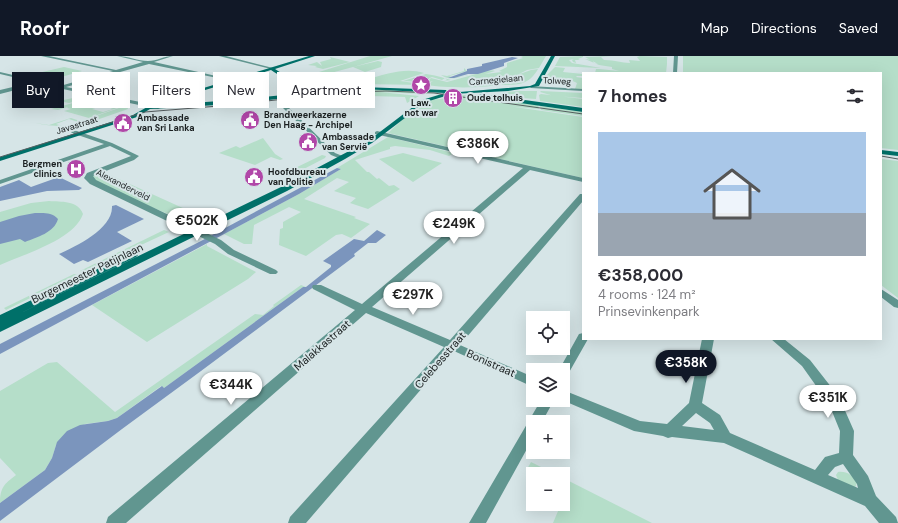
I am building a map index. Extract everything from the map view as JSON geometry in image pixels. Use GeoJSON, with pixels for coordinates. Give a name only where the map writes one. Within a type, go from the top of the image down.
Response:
{"type":"FeatureCollection","features":[{"type":"Feature","properties":{"kind":"street"},"geometry":{"type":"LineString","coordinates":[[43,56],[117,71]]}},
{"type":"Feature","properties":{"kind":"street"},"geometry":{"type":"LineString","coordinates":[[119,56],[213,76]]}},
{"type":"Feature","properties":{"kind":"street"},"geometry":{"type":"LineString","coordinates":[[64,86],[171,56]]}},
{"type":"Feature","properties":{"kind":"street"},"geometry":{"type":"LineString","coordinates":[[221,56],[271,68],[277,72]]}},
{"type":"Feature","properties":{"kind":"street","name":"Javastraat"},"geometry":{"type":"LineString","coordinates":[[258,72],[311,56]]}},
{"type":"Feature","properties":{"kind":"street","name":"Carnegielaan"},"geometry":{"type":"LineString","coordinates":[[459,93],[531,87],[538,84],[553,56]]}},
{"type":"Feature","properties":{"kind":"street"},"geometry":{"type":"LineString","coordinates":[[672,56],[676,56],[675,72]]}},
{"type":"Feature","properties":{"kind":"street"},"geometry":{"type":"LineString","coordinates":[[0,73],[12,76]]}},
{"type":"Feature","properties":{"kind":"street","name":"Carnegielaan"},"geometry":{"type":"LineString","coordinates":[[450,91],[515,88],[532,84],[539,80]]}},
{"type":"Feature","properties":{"kind":"street"},"geometry":{"type":"LineString","coordinates":[[375,87],[396,86],[450,91],[582,110]]}},
{"type":"Feature","properties":{"kind":"street","name":"Tolweg"},"geometry":{"type":"LineString","coordinates":[[531,87],[582,90]]}},
{"type":"Feature","properties":{"kind":"street"},"geometry":{"type":"LineString","coordinates":[[64,88],[138,104]]}},
{"type":"Feature","properties":{"kind":"street","name":"Javastraat"},"geometry":{"type":"LineString","coordinates":[[375,88],[450,91]]}},
{"type":"Feature","properties":{"kind":"street"},"geometry":{"type":"LineString","coordinates":[[0,92],[12,89]]}},
{"type":"Feature","properties":{"kind":"street","name":"Burgemeester Patijnlaan"},"geometry":{"type":"LineString","coordinates":[[379,133],[385,123],[418,101],[450,91]]}},
{"type":"Feature","properties":{"kind":"street","name":"Burgemeester Patijnlaan"},"geometry":{"type":"LineString","coordinates":[[0,328],[192,230],[340,157],[379,133],[424,102],[445,94],[459,93]]}},
{"type":"Feature","properties":{"kind":"street","name":"Javastraat"},"geometry":{"type":"LineString","coordinates":[[205,104],[277,97]]}},
{"type":"Feature","properties":{"kind":"street","name":"Javastraat"},"geometry":{"type":"LineString","coordinates":[[0,159],[77,133],[144,108]]}},
{"type":"Feature","properties":{"kind":"street","name":"Javastraat"},"geometry":{"type":"LineString","coordinates":[[0,155],[135,116],[149,108]]}},
{"type":"Feature","properties":{"kind":"street"},"geometry":{"type":"LineString","coordinates":[[286,108],[340,157]]}},
{"type":"Feature","properties":{"kind":"street"},"geometry":{"type":"LineString","coordinates":[[77,133],[110,144]]}},
{"type":"Feature","properties":{"kind":"street"},"geometry":{"type":"LineString","coordinates":[[379,133],[582,180]]}},
{"type":"Feature","properties":{"kind":"street"},"geometry":{"type":"LineString","coordinates":[[0,182],[110,144]]}},
{"type":"Feature","properties":{"kind":"street","name":"Alexanderveld"},"geometry":{"type":"LineString","coordinates":[[110,144],[135,155],[135,158],[94,173],[88,178],[93,182],[192,230]]}},
{"type":"Feature","properties":{"kind":"street"},"geometry":{"type":"LineString","coordinates":[[882,152],[898,154]]}},
{"type":"Feature","properties":{"kind":"street","name":"Malakkastraat"},"geometry":{"type":"LineString","coordinates":[[114,523],[529,167]]}},
{"type":"Feature","properties":{"kind":"street","name":"Celebesstraat"},"geometry":{"type":"LineString","coordinates":[[296,523],[582,197]]}},
{"type":"Feature","properties":{"kind":"street"},"geometry":{"type":"LineString","coordinates":[[192,230],[217,241],[231,252],[273,272]]}},
{"type":"Feature","properties":{"kind":"street","name":"Burgemeester Patijnlaan"},"geometry":{"type":"LineString","coordinates":[[0,320],[192,230]]}},
{"type":"Feature","properties":{"kind":"street","name":"Bonistraat"},"geometry":{"type":"LineString","coordinates":[[317,287],[355,306],[376,312],[526,379]]}},
{"type":"Feature","properties":{"kind":"street"},"geometry":{"type":"LineString","coordinates":[[882,293],[898,305]]}},
{"type":"Feature","properties":{"kind":"street"},"geometry":{"type":"LineString","coordinates":[[569,363],[582,339]]}},
{"type":"Feature","properties":{"kind":"street"},"geometry":{"type":"LineString","coordinates":[[668,432],[695,405],[708,340]]}},
{"type":"Feature","properties":{"kind":"street"},"geometry":{"type":"LineString","coordinates":[[778,340],[806,363],[834,401],[847,431],[846,457],[864,481],[870,501]]}},
{"type":"Feature","properties":{"kind":"street"},"geometry":{"type":"LineString","coordinates":[[570,398],[639,428],[725,437],[870,501],[890,523]]}},
{"type":"Feature","properties":{"kind":"street"},"geometry":{"type":"LineString","coordinates":[[695,405],[716,419],[725,437]]}},
{"type":"Feature","properties":{"kind":"street"},"geometry":{"type":"LineString","coordinates":[[477,523],[526,438]]}},
{"type":"Feature","properties":{"kind":"street"},"geometry":{"type":"LineString","coordinates":[[817,478],[830,462],[846,457]]}},
{"type":"Feature","properties":{"kind":"green space"},"geometry":{"type":"Polygon","coordinates":[[[370,56],[392,56],[334,72],[319,72],[370,56]]]}},
{"type":"Feature","properties":{"kind":"green space"},"geometry":{"type":"Polygon","coordinates":[[[523,56],[546,56],[539,68],[527,70],[517,75],[538,69],[531,78],[522,83],[513,85],[501,85],[510,81],[515,76],[505,83],[477,87],[445,87],[427,85],[433,81],[425,85],[375,84],[375,77],[403,71],[417,71],[424,73],[400,81],[417,83],[425,82],[431,78],[447,82],[476,74],[471,74],[484,71],[495,71],[485,74],[502,72],[499,71],[507,67],[507,63],[523,58],[521,57],[523,56]]]}},
{"type":"Feature","properties":{"kind":"green space"},"geometry":{"type":"Polygon","coordinates":[[[583,56],[578,59],[580,60],[575,60],[576,63],[572,60],[574,59],[569,60],[572,63],[601,68],[555,66],[560,57],[583,56]]]}},
{"type":"Feature","properties":{"kind":"green space"},"geometry":{"type":"Polygon","coordinates":[[[611,56],[601,57],[604,60],[630,63],[629,60],[640,61],[637,57],[640,56],[667,57],[667,64],[666,72],[595,72],[596,69],[619,71],[612,69],[612,67],[599,65],[593,61],[594,63],[585,59],[590,60],[585,57],[611,56]]]}},
{"type":"Feature","properties":{"kind":"green space"},"geometry":{"type":"Polygon","coordinates":[[[683,56],[898,56],[898,150],[882,148],[882,72],[683,72],[683,56]]]}},
{"type":"Feature","properties":{"kind":"green space"},"geometry":{"type":"Polygon","coordinates":[[[330,57],[350,62],[323,69],[315,67],[317,66],[308,65],[317,62],[322,66],[320,62],[331,59],[330,57]]]}},
{"type":"Feature","properties":{"kind":"green space"},"geometry":{"type":"Polygon","coordinates":[[[378,61],[382,62],[381,67],[365,72],[353,67],[378,61]]]}},
{"type":"Feature","properties":{"kind":"green space"},"geometry":{"type":"Polygon","coordinates":[[[64,67],[82,71],[72,72],[72,74],[64,76],[64,72],[42,72],[64,67]]]}},
{"type":"Feature","properties":{"kind":"green space"},"geometry":{"type":"Polygon","coordinates":[[[555,67],[565,68],[563,72],[582,74],[582,76],[576,77],[582,78],[582,89],[575,89],[577,83],[561,79],[555,80],[553,84],[544,85],[547,75],[555,67]]]}},
{"type":"Feature","properties":{"kind":"green space"},"geometry":{"type":"Polygon","coordinates":[[[464,68],[467,71],[449,76],[458,77],[449,78],[441,75],[447,76],[464,71],[464,68]]]}},
{"type":"Feature","properties":{"kind":"green space"},"geometry":{"type":"Polygon","coordinates":[[[426,74],[445,78],[442,80],[432,77],[421,82],[403,81],[426,74]]]}},
{"type":"Feature","properties":{"kind":"green space"},"geometry":{"type":"Polygon","coordinates":[[[375,89],[434,92],[424,94],[380,92],[419,96],[407,103],[405,97],[375,96],[375,89]]]}},
{"type":"Feature","properties":{"kind":"green space"},"geometry":{"type":"Polygon","coordinates":[[[537,91],[536,99],[507,97],[537,102],[499,97],[506,94],[502,92],[537,91]]]}},
{"type":"Feature","properties":{"kind":"green space"},"geometry":{"type":"Polygon","coordinates":[[[540,92],[582,93],[582,98],[554,96],[540,92]]]}},
{"type":"Feature","properties":{"kind":"green space"},"geometry":{"type":"Polygon","coordinates":[[[450,95],[466,95],[538,105],[539,109],[504,106],[582,117],[582,178],[388,133],[418,107],[425,103],[433,100],[448,99],[441,98],[450,95]],[[452,96],[448,99],[456,101],[454,100],[457,97],[452,96]]]}},
{"type":"Feature","properties":{"kind":"green space"},"geometry":{"type":"Polygon","coordinates":[[[539,95],[582,99],[582,107],[540,101],[539,95]]]}},
{"type":"Feature","properties":{"kind":"green space"},"geometry":{"type":"Polygon","coordinates":[[[72,98],[72,102],[64,102],[64,100],[72,98]]]}},
{"type":"Feature","properties":{"kind":"green space"},"geometry":{"type":"Polygon","coordinates":[[[72,103],[72,108],[95,108],[92,109],[103,112],[113,109],[110,108],[117,108],[89,118],[64,111],[71,109],[67,108],[68,107],[58,110],[51,109],[64,108],[64,105],[72,103]]]}},
{"type":"Feature","properties":{"kind":"green space"},"geometry":{"type":"Polygon","coordinates":[[[540,106],[582,112],[582,116],[541,110],[540,106]]]}},
{"type":"Feature","properties":{"kind":"green space"},"geometry":{"type":"Polygon","coordinates":[[[119,108],[128,109],[65,131],[61,130],[65,128],[64,127],[68,128],[81,123],[69,119],[56,124],[62,126],[48,125],[35,123],[49,125],[71,118],[86,123],[95,120],[90,118],[119,108]]]}},
{"type":"Feature","properties":{"kind":"green space"},"geometry":{"type":"Polygon","coordinates":[[[388,137],[454,153],[449,156],[430,150],[395,146],[355,160],[367,172],[377,179],[379,178],[389,186],[394,185],[400,189],[368,209],[350,203],[356,198],[334,191],[349,182],[337,178],[304,199],[356,217],[354,218],[370,224],[351,238],[342,234],[336,235],[306,256],[279,245],[280,229],[283,228],[283,222],[301,212],[289,207],[254,225],[252,244],[244,244],[224,234],[299,194],[341,169],[337,168],[388,137]]]}},
{"type":"Feature","properties":{"kind":"green space"},"geometry":{"type":"Polygon","coordinates":[[[263,138],[275,154],[283,159],[280,160],[271,157],[255,165],[219,153],[236,146],[240,148],[263,138]]]}},
{"type":"Feature","properties":{"kind":"green space"},"geometry":{"type":"Polygon","coordinates":[[[403,153],[442,163],[413,182],[379,159],[403,153]]]}},
{"type":"Feature","properties":{"kind":"green space"},"geometry":{"type":"Polygon","coordinates":[[[322,155],[326,156],[325,158],[298,172],[291,170],[322,155]]]}},
{"type":"Feature","properties":{"kind":"green space"},"geometry":{"type":"Polygon","coordinates":[[[882,159],[898,161],[898,298],[882,286],[882,159]]]}},
{"type":"Feature","properties":{"kind":"green space"},"geometry":{"type":"Polygon","coordinates":[[[101,171],[196,214],[182,220],[93,182],[90,175],[101,171]]]}},
{"type":"Feature","properties":{"kind":"green space"},"geometry":{"type":"Polygon","coordinates":[[[49,201],[73,204],[81,209],[83,214],[78,223],[59,239],[0,265],[0,212],[31,203],[49,201]]]}},
{"type":"Feature","properties":{"kind":"green space"},"geometry":{"type":"Polygon","coordinates":[[[164,230],[169,232],[83,272],[80,271],[164,230]]]}},
{"type":"Feature","properties":{"kind":"green space"},"geometry":{"type":"Polygon","coordinates":[[[207,244],[207,246],[256,272],[248,279],[147,342],[92,305],[207,244]]]}},
{"type":"Feature","properties":{"kind":"green space"},"geometry":{"type":"Polygon","coordinates":[[[74,274],[77,275],[6,310],[4,308],[74,274]]]}},
{"type":"Feature","properties":{"kind":"green space"},"geometry":{"type":"Polygon","coordinates":[[[301,285],[306,287],[303,287],[164,388],[161,386],[117,418],[108,421],[85,424],[56,445],[52,458],[45,470],[0,503],[2,490],[8,481],[16,475],[0,458],[0,391],[48,363],[57,362],[115,412],[255,314],[263,315],[274,306],[273,305],[301,285]]]}},
{"type":"Feature","properties":{"kind":"green space"},"geometry":{"type":"Polygon","coordinates":[[[531,462],[541,467],[528,467],[531,462]]]}},
{"type":"Feature","properties":{"kind":"green space"},"geometry":{"type":"Polygon","coordinates":[[[838,472],[844,472],[851,475],[857,482],[856,486],[854,488],[838,480],[836,475],[838,472]]]}},
{"type":"Feature","properties":{"kind":"green space"},"geometry":{"type":"Polygon","coordinates":[[[570,482],[652,523],[553,523],[558,511],[570,511],[570,482]]]}},
{"type":"Feature","properties":{"kind":"water"},"geometry":{"type":"Polygon","coordinates":[[[512,57],[518,58],[504,63],[504,66],[478,74],[468,74],[448,78],[467,71],[467,69],[482,66],[482,64],[512,57]]]}},
{"type":"Feature","properties":{"kind":"water"},"geometry":{"type":"Polygon","coordinates":[[[337,168],[341,169],[299,194],[0,354],[0,344],[201,241],[337,168]]]}},
{"type":"Feature","properties":{"kind":"water"},"geometry":{"type":"Polygon","coordinates":[[[59,177],[82,188],[79,190],[47,191],[0,201],[0,187],[19,180],[31,187],[59,177]]]}},
{"type":"Feature","properties":{"kind":"water"},"geometry":{"type":"Polygon","coordinates":[[[116,205],[144,219],[117,232],[132,241],[88,262],[83,260],[74,264],[59,254],[92,236],[107,222],[111,214],[112,206],[116,205]]]}},
{"type":"Feature","properties":{"kind":"water"},"geometry":{"type":"Polygon","coordinates":[[[35,213],[50,214],[58,219],[53,228],[40,236],[25,242],[20,239],[0,244],[0,222],[35,213]]]}},
{"type":"Feature","properties":{"kind":"water"},"geometry":{"type":"Polygon","coordinates":[[[377,230],[386,235],[376,243],[368,243],[354,254],[355,256],[0,521],[0,503],[45,470],[52,458],[57,442],[67,431],[80,425],[108,421],[117,418],[162,386],[164,388],[303,287],[306,287],[331,267],[331,265],[323,261],[354,239],[364,241],[377,230]]]}},
{"type":"Feature","properties":{"kind":"tram line"},"geometry":{"type":"LineString","coordinates":[[0,157],[145,112],[231,105],[347,92],[386,91],[434,93],[582,114]]}},
{"type":"Feature","properties":{"kind":"tram line"},"geometry":{"type":"LineString","coordinates":[[882,156],[898,159]]}},
{"type":"Feature","properties":{"kind":"place","name":"Law. not war"},"geometry":{"type":"Point","coordinates":[421,85]}},
{"type":"Feature","properties":{"kind":"place","name":"Oude tolhuis"},"geometry":{"type":"Point","coordinates":[453,98]}},
{"type":"Feature","properties":{"kind":"place","name":"Brandweerkazerne Den Haag - Archipel"},"geometry":{"type":"Point","coordinates":[250,120]}},
{"type":"Feature","properties":{"kind":"place","name":"Ambassade van Sri Lanka"},"geometry":{"type":"Point","coordinates":[123,123]}},
{"type":"Feature","properties":{"kind":"place","name":"Ambassade van Servië"},"geometry":{"type":"Point","coordinates":[308,142]}},
{"type":"Feature","properties":{"kind":"place","name":"Bergmen clinics"},"geometry":{"type":"Point","coordinates":[76,169]}},
{"type":"Feature","properties":{"kind":"place","name":"Hoofdbureau van Politie"},"geometry":{"type":"Point","coordinates":[254,177]}}]}
